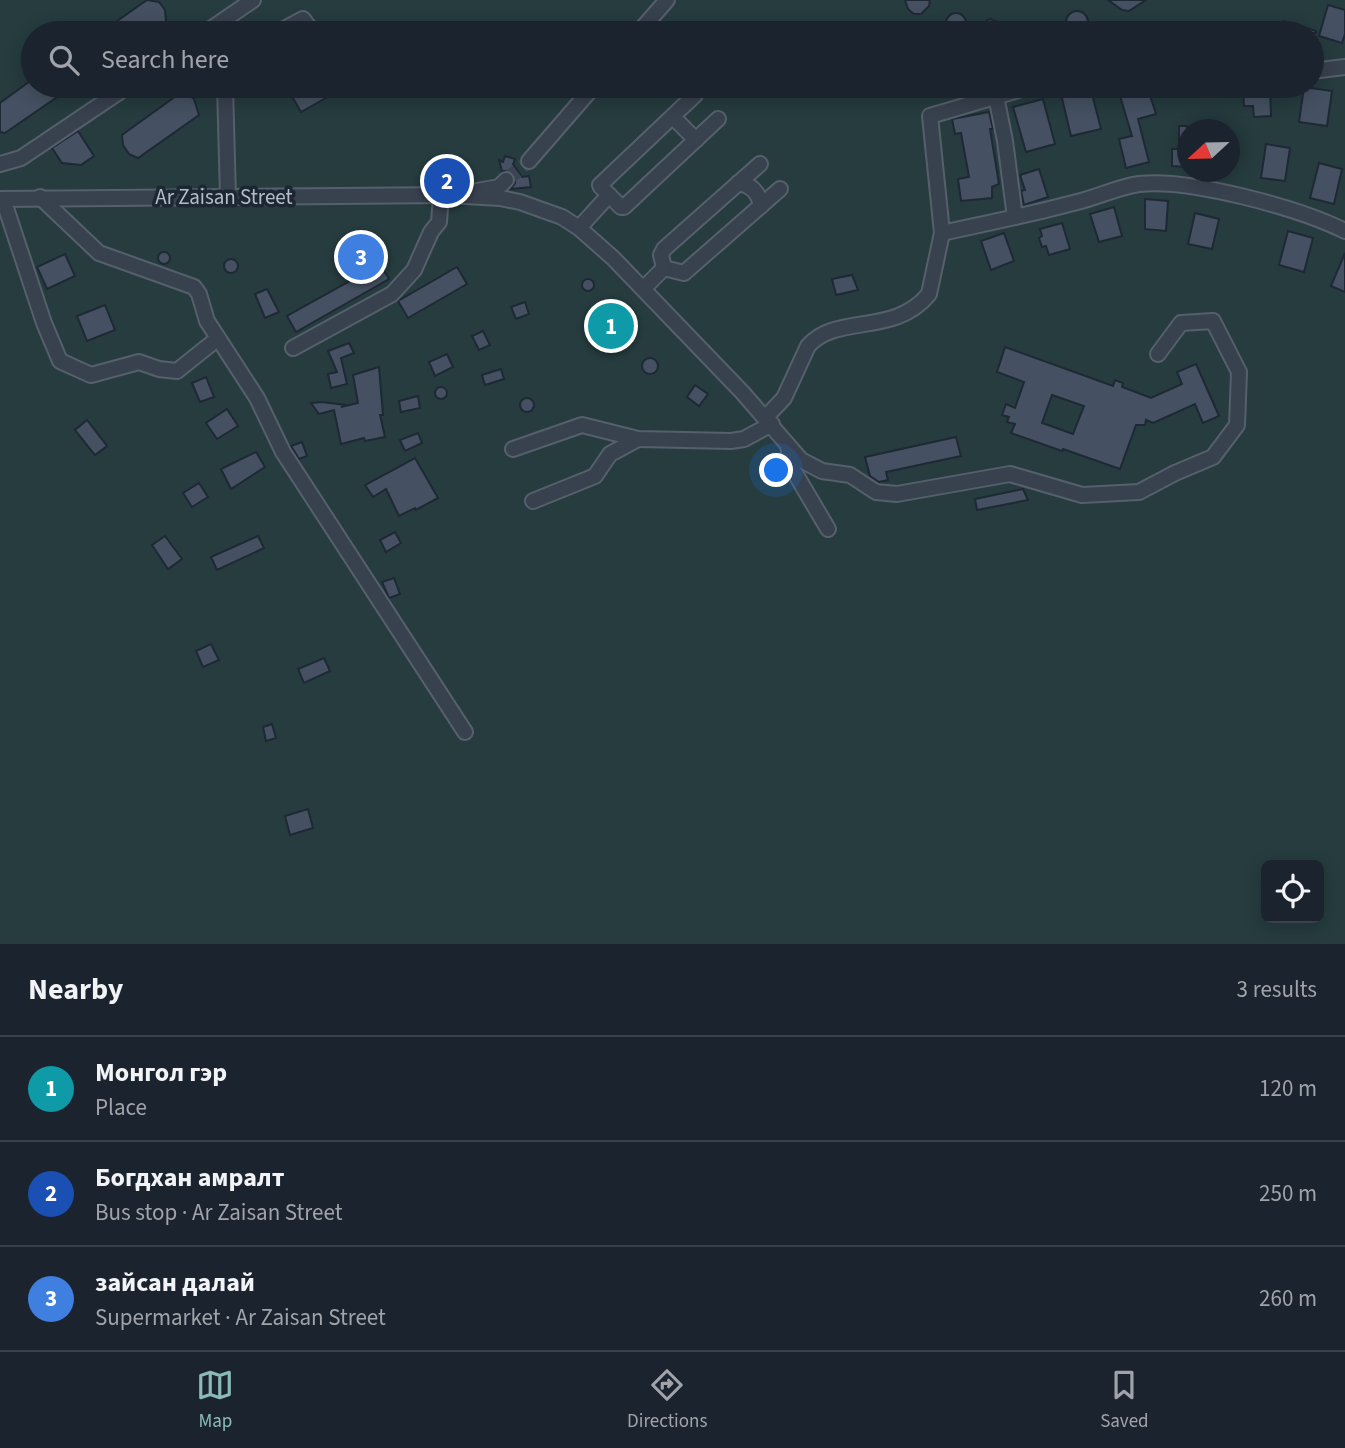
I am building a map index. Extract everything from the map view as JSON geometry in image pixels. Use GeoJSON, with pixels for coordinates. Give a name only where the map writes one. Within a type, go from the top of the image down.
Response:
{"type":"FeatureCollection","features":[{"type":"Feature","properties":{"kind":"street"},"geometry":{"type":"LineString","coordinates":[[223,21],[254,0]]}},
{"type":"Feature","properties":{"kind":"street"},"geometry":{"type":"LineString","coordinates":[[649,21],[667,0]]}},
{"type":"Feature","properties":{"kind":"street"},"geometry":{"type":"LineString","coordinates":[[1324,70],[1345,67]]}},
{"type":"Feature","properties":{"kind":"street"},"geometry":{"type":"LineString","coordinates":[[0,164],[21,158],[110,98]]}},
{"type":"Feature","properties":{"kind":"street"},"geometry":{"type":"LineString","coordinates":[[225,98],[228,197]]}},
{"type":"Feature","properties":{"kind":"street"},"geometry":{"type":"LineString","coordinates":[[529,161],[584,98]]}},
{"type":"Feature","properties":{"kind":"street"},"geometry":{"type":"LineString","coordinates":[[692,98],[600,185],[621,207],[718,120]]}},
{"type":"Feature","properties":{"kind":"street"},"geometry":{"type":"LineString","coordinates":[[513,449],[582,425],[638,439],[731,441],[744,439],[769,421],[784,398],[808,346],[814,341],[839,330],[898,318],[923,302],[929,294],[942,233],[929,116],[989,98]]}},
{"type":"Feature","properties":{"kind":"street"},"geometry":{"type":"LineString","coordinates":[[996,98],[1015,217]]}},
{"type":"Feature","properties":{"kind":"street"},"geometry":{"type":"LineString","coordinates":[[673,117],[696,140]]}},
{"type":"Feature","properties":{"kind":"street"},"geometry":{"type":"LineString","coordinates":[[664,268],[661,255],[664,249],[760,164]]}},
{"type":"Feature","properties":{"kind":"street"},"geometry":{"type":"LineString","coordinates":[[445,195],[495,188],[506,180]]}},
{"type":"Feature","properties":{"kind":"street"},"geometry":{"type":"LineString","coordinates":[[738,183],[746,184],[756,192],[761,206]]}},
{"type":"Feature","properties":{"kind":"street"},"geometry":{"type":"LineString","coordinates":[[942,233],[1095,198],[1136,184],[1163,183],[1227,194],[1343,224]]}},
{"type":"Feature","properties":{"kind":"street"},"geometry":{"type":"LineString","coordinates":[[664,268],[684,273],[780,189]]}},
{"type":"Feature","properties":{"kind":"street"},"geometry":{"type":"LineString","coordinates":[[445,195],[500,198],[520,202],[562,217],[579,228],[643,289],[769,421],[801,460],[822,471],[850,475],[876,492],[897,494],[1010,474],[1082,495],[1139,492],[1213,457],[1237,425],[1239,372],[1213,321],[1181,323],[1158,354]]}},
{"type":"Feature","properties":{"kind":"street"},"geometry":{"type":"LineString","coordinates":[[293,348],[392,294],[414,270],[431,232],[439,222],[445,195]]}},
{"type":"Feature","properties":{"kind":"street","name":"Ar Zaisan Street"},"geometry":{"type":"LineString","coordinates":[[1,199],[445,195]]}},
{"type":"Feature","properties":{"kind":"street"},"geometry":{"type":"LineString","coordinates":[[579,228],[609,195]]}},
{"type":"Feature","properties":{"kind":"street"},"geometry":{"type":"LineString","coordinates":[[40,197],[99,253],[194,287],[199,294],[207,321],[257,398],[283,452],[466,732]]}},
{"type":"Feature","properties":{"kind":"street"},"geometry":{"type":"LineString","coordinates":[[1,199],[60,362],[91,375],[139,362],[159,369],[177,371],[217,339]]}},
{"type":"Feature","properties":{"kind":"street"},"geometry":{"type":"LineString","coordinates":[[643,289],[664,268]]}},
{"type":"Feature","properties":{"kind":"street"},"geometry":{"type":"LineString","coordinates":[[533,501],[595,476],[610,454],[638,439]]}},
{"type":"Feature","properties":{"kind":"street"},"geometry":{"type":"LineString","coordinates":[[788,444],[792,468],[828,529]]}},
{"type":"Feature","properties":{"kind":"green space"},"geometry":{"type":"Polygon","coordinates":[[[0,0],[1345,0],[1345,944],[0,944],[0,0]]]}},
{"type":"Feature","properties":{"kind":"building"},"geometry":{"type":"Polygon","coordinates":[[[147,0],[159,2],[165,10],[166,21],[117,21],[147,0]]]}},
{"type":"Feature","properties":{"kind":"building"},"geometry":{"type":"Polygon","coordinates":[[[905,0],[930,0],[929,6],[921,14],[914,14],[908,9],[905,0]]]}},
{"type":"Feature","properties":{"kind":"building"},"geometry":{"type":"Polygon","coordinates":[[[1108,0],[1146,0],[1129,11],[1122,10],[1108,0]]]}},
{"type":"Feature","properties":{"kind":"building"},"geometry":{"type":"Polygon","coordinates":[[[1328,5],[1345,10],[1345,34],[1342,43],[1324,38],[1323,21],[1328,5]]]}},
{"type":"Feature","properties":{"kind":"building"},"geometry":{"type":"Polygon","coordinates":[[[1077,11],[1085,14],[1088,21],[1066,21],[1069,14],[1077,11]]]}},
{"type":"Feature","properties":{"kind":"building"},"geometry":{"type":"Polygon","coordinates":[[[956,13],[965,19],[946,21],[949,16],[956,13]]]}},
{"type":"Feature","properties":{"kind":"building"},"geometry":{"type":"Polygon","coordinates":[[[21,88],[21,98],[56,98],[5,133],[0,132],[0,103],[21,88]]]}},
{"type":"Feature","properties":{"kind":"building"},"geometry":{"type":"Polygon","coordinates":[[[1324,90],[1332,91],[1327,126],[1299,122],[1302,98],[1324,98],[1324,90]]]}},
{"type":"Feature","properties":{"kind":"building"},"geometry":{"type":"Polygon","coordinates":[[[173,98],[194,99],[199,115],[138,158],[129,154],[123,145],[122,135],[173,98]]]}},
{"type":"Feature","properties":{"kind":"building"},"geometry":{"type":"Polygon","coordinates":[[[293,98],[326,98],[301,112],[293,98]]]}},
{"type":"Feature","properties":{"kind":"building"},"geometry":{"type":"Polygon","coordinates":[[[1062,98],[1093,98],[1101,129],[1071,136],[1062,98]]]}},
{"type":"Feature","properties":{"kind":"building"},"geometry":{"type":"Polygon","coordinates":[[[1121,98],[1151,98],[1156,114],[1138,119],[1149,162],[1126,168],[1119,139],[1132,136],[1121,98]]]}},
{"type":"Feature","properties":{"kind":"building"},"geometry":{"type":"Polygon","coordinates":[[[1244,98],[1270,98],[1271,116],[1254,117],[1253,106],[1244,106],[1244,98]]]}},
{"type":"Feature","properties":{"kind":"building"},"geometry":{"type":"Polygon","coordinates":[[[1043,99],[1055,144],[1026,152],[1013,107],[1043,99]]]}},
{"type":"Feature","properties":{"kind":"building"},"geometry":{"type":"Polygon","coordinates":[[[989,112],[999,184],[992,187],[992,198],[961,201],[958,179],[969,177],[961,133],[955,134],[952,119],[989,112]]]}},
{"type":"Feature","properties":{"kind":"building"},"geometry":{"type":"Polygon","coordinates":[[[78,131],[94,156],[81,165],[62,163],[52,148],[78,131]]]}},
{"type":"Feature","properties":{"kind":"building"},"geometry":{"type":"Polygon","coordinates":[[[1266,144],[1290,148],[1285,181],[1261,178],[1266,144]]]}},
{"type":"Feature","properties":{"kind":"building"},"geometry":{"type":"Polygon","coordinates":[[[1172,149],[1177,149],[1177,166],[1172,166],[1172,149]]]}},
{"type":"Feature","properties":{"kind":"building"},"geometry":{"type":"Polygon","coordinates":[[[505,156],[515,159],[513,164],[522,177],[529,176],[531,187],[511,189],[515,177],[509,171],[502,171],[499,160],[503,162],[505,156]]]}},
{"type":"Feature","properties":{"kind":"building"},"geometry":{"type":"Polygon","coordinates":[[[1319,163],[1342,169],[1334,204],[1310,198],[1319,163]]]}},
{"type":"Feature","properties":{"kind":"building"},"geometry":{"type":"Polygon","coordinates":[[[1039,169],[1048,197],[1024,205],[1021,191],[1025,190],[1020,175],[1039,169]]]}},
{"type":"Feature","properties":{"kind":"building"},"geometry":{"type":"Polygon","coordinates":[[[1145,199],[1168,201],[1166,231],[1145,229],[1145,199]]]}},
{"type":"Feature","properties":{"kind":"building"},"geometry":{"type":"Polygon","coordinates":[[[1114,207],[1122,236],[1099,242],[1090,214],[1114,207]]]}},
{"type":"Feature","properties":{"kind":"building"},"geometry":{"type":"Polygon","coordinates":[[[1195,213],[1219,219],[1212,249],[1188,244],[1195,213]]]}},
{"type":"Feature","properties":{"kind":"building"},"geometry":{"type":"Polygon","coordinates":[[[1062,223],[1070,249],[1049,255],[1046,246],[1042,247],[1040,229],[1062,223]]]}},
{"type":"Feature","properties":{"kind":"building"},"geometry":{"type":"Polygon","coordinates":[[[1288,231],[1313,238],[1304,272],[1279,265],[1288,231]]]}},
{"type":"Feature","properties":{"kind":"building"},"geometry":{"type":"Polygon","coordinates":[[[1004,233],[1014,261],[991,270],[981,241],[1004,233]]]}},
{"type":"Feature","properties":{"kind":"building"},"geometry":{"type":"Polygon","coordinates":[[[159,253],[169,253],[169,263],[159,263],[159,253]]]}},
{"type":"Feature","properties":{"kind":"building"},"geometry":{"type":"Polygon","coordinates":[[[1345,253],[1345,292],[1331,286],[1345,253]]]}},
{"type":"Feature","properties":{"kind":"building"},"geometry":{"type":"Polygon","coordinates":[[[65,254],[75,276],[47,289],[37,267],[65,254]]]}},
{"type":"Feature","properties":{"kind":"building"},"geometry":{"type":"Polygon","coordinates":[[[231,259],[236,261],[236,271],[231,273],[226,271],[224,266],[226,261],[231,259]]]}},
{"type":"Feature","properties":{"kind":"building"},"geometry":{"type":"Polygon","coordinates":[[[371,261],[375,267],[380,264],[389,279],[296,332],[287,316],[364,273],[361,267],[371,261]]]}},
{"type":"Feature","properties":{"kind":"building"},"geometry":{"type":"Polygon","coordinates":[[[457,267],[467,284],[408,318],[398,301],[457,267]]]}},
{"type":"Feature","properties":{"kind":"building"},"geometry":{"type":"Polygon","coordinates":[[[852,275],[858,290],[836,295],[832,279],[852,275]]]}},
{"type":"Feature","properties":{"kind":"building"},"geometry":{"type":"Polygon","coordinates":[[[583,280],[593,280],[593,290],[583,290],[583,280]]]}},
{"type":"Feature","properties":{"kind":"building"},"geometry":{"type":"Polygon","coordinates":[[[267,289],[279,312],[265,318],[255,294],[267,289]]]}},
{"type":"Feature","properties":{"kind":"building"},"geometry":{"type":"Polygon","coordinates":[[[525,302],[529,314],[516,319],[511,307],[525,302]]]}},
{"type":"Feature","properties":{"kind":"building"},"geometry":{"type":"Polygon","coordinates":[[[105,305],[115,330],[87,341],[77,316],[105,305]]]}},
{"type":"Feature","properties":{"kind":"building"},"geometry":{"type":"Polygon","coordinates":[[[611,318],[617,320],[617,332],[611,334],[605,332],[603,326],[605,320],[611,318]]]}},
{"type":"Feature","properties":{"kind":"building"},"geometry":{"type":"Polygon","coordinates":[[[483,331],[490,345],[479,350],[472,336],[483,331]]]}},
{"type":"Feature","properties":{"kind":"building"},"geometry":{"type":"Polygon","coordinates":[[[349,343],[354,353],[341,358],[347,384],[331,388],[328,374],[337,372],[328,351],[349,343]]]}},
{"type":"Feature","properties":{"kind":"building"},"geometry":{"type":"Polygon","coordinates":[[[1005,347],[1113,386],[1115,380],[1123,383],[1122,387],[1151,398],[1182,384],[1177,372],[1196,364],[1219,416],[1203,423],[1195,404],[1153,423],[1146,420],[1145,425],[1136,425],[1120,469],[1011,433],[1015,424],[1007,422],[1009,417],[1002,415],[1006,404],[1015,408],[1024,382],[997,372],[1005,347]],[[1052,395],[1042,423],[1073,434],[1084,406],[1052,395]]]}},
{"type":"Feature","properties":{"kind":"building"},"geometry":{"type":"Polygon","coordinates":[[[447,354],[453,367],[435,376],[429,362],[447,354]]]}},
{"type":"Feature","properties":{"kind":"building"},"geometry":{"type":"Polygon","coordinates":[[[650,358],[658,366],[650,374],[642,366],[650,358]]]}},
{"type":"Feature","properties":{"kind":"building"},"geometry":{"type":"Polygon","coordinates":[[[379,367],[383,415],[380,415],[385,437],[365,441],[364,438],[341,444],[334,410],[319,414],[311,403],[346,405],[341,407],[358,403],[353,375],[379,367]]]}},
{"type":"Feature","properties":{"kind":"building"},"geometry":{"type":"Polygon","coordinates":[[[501,369],[504,379],[485,385],[482,375],[501,369]]]}},
{"type":"Feature","properties":{"kind":"building"},"geometry":{"type":"Polygon","coordinates":[[[206,377],[214,397],[200,402],[192,383],[206,377]]]}},
{"type":"Feature","properties":{"kind":"building"},"geometry":{"type":"Polygon","coordinates":[[[695,385],[708,394],[699,406],[687,397],[695,385]]]}},
{"type":"Feature","properties":{"kind":"building"},"geometry":{"type":"Polygon","coordinates":[[[441,387],[447,393],[441,399],[435,393],[441,387]]]}},
{"type":"Feature","properties":{"kind":"building"},"geometry":{"type":"Polygon","coordinates":[[[418,396],[420,408],[401,412],[399,401],[418,396]]]}},
{"type":"Feature","properties":{"kind":"building"},"geometry":{"type":"Polygon","coordinates":[[[527,398],[532,400],[532,410],[527,412],[522,410],[520,405],[522,400],[527,398]]]}},
{"type":"Feature","properties":{"kind":"building"},"geometry":{"type":"Polygon","coordinates":[[[227,409],[238,426],[217,439],[206,423],[227,409]]]}},
{"type":"Feature","properties":{"kind":"building"},"geometry":{"type":"Polygon","coordinates":[[[87,420],[107,446],[95,455],[75,430],[87,420]]]}},
{"type":"Feature","properties":{"kind":"building"},"geometry":{"type":"Polygon","coordinates":[[[418,433],[422,443],[405,451],[400,440],[418,433]]]}},
{"type":"Feature","properties":{"kind":"building"},"geometry":{"type":"Polygon","coordinates":[[[956,437],[961,456],[886,472],[888,480],[879,482],[870,476],[865,457],[956,437]]]}},
{"type":"Feature","properties":{"kind":"building"},"geometry":{"type":"Polygon","coordinates":[[[302,442],[307,456],[299,459],[291,446],[302,442]]]}},
{"type":"Feature","properties":{"kind":"building"},"geometry":{"type":"Polygon","coordinates":[[[256,452],[265,467],[231,489],[221,469],[256,452]]]}},
{"type":"Feature","properties":{"kind":"building"},"geometry":{"type":"Polygon","coordinates":[[[415,458],[438,498],[399,516],[386,489],[373,497],[365,485],[415,458]]]}},
{"type":"Feature","properties":{"kind":"building"},"geometry":{"type":"Polygon","coordinates":[[[199,483],[208,497],[192,507],[183,493],[199,483]]]}},
{"type":"Feature","properties":{"kind":"building"},"geometry":{"type":"Polygon","coordinates":[[[1023,489],[1028,500],[977,510],[975,499],[1023,489]]]}},
{"type":"Feature","properties":{"kind":"building"},"geometry":{"type":"Polygon","coordinates":[[[395,532],[401,543],[386,552],[380,540],[395,532]]]}},
{"type":"Feature","properties":{"kind":"building"},"geometry":{"type":"Polygon","coordinates":[[[165,536],[182,559],[168,569],[152,545],[165,536]]]}},
{"type":"Feature","properties":{"kind":"building"},"geometry":{"type":"Polygon","coordinates":[[[258,536],[264,548],[217,570],[211,557],[258,536]]]}},
{"type":"Feature","properties":{"kind":"building"},"geometry":{"type":"Polygon","coordinates":[[[394,578],[400,594],[389,598],[382,582],[394,578]]]}},
{"type":"Feature","properties":{"kind":"building"},"geometry":{"type":"Polygon","coordinates":[[[211,644],[219,660],[203,667],[196,651],[211,644]]]}},
{"type":"Feature","properties":{"kind":"building"},"geometry":{"type":"Polygon","coordinates":[[[324,658],[330,671],[304,683],[298,669],[324,658]]]}},
{"type":"Feature","properties":{"kind":"building"},"geometry":{"type":"Polygon","coordinates":[[[272,724],[276,738],[266,741],[263,727],[272,724]]]}},
{"type":"Feature","properties":{"kind":"building"},"geometry":{"type":"Polygon","coordinates":[[[308,809],[313,828],[290,835],[285,816],[308,809]]]}},
{"type":"Feature","properties":{"kind":"tunnel"},"geometry":{"type":"LineString","coordinates":[[506,180],[529,161]]}},
{"type":"Feature","properties":{"kind":"place","name":"Богдхан амралт"},"geometry":{"type":"Point","coordinates":[447,181]}},
{"type":"Feature","properties":{"kind":"place","name":"зайсан далай"},"geometry":{"type":"Point","coordinates":[361,257]}},
{"type":"Feature","properties":{"kind":"place","name":"Монгол гэр"},"geometry":{"type":"Point","coordinates":[611,326]}}]}
